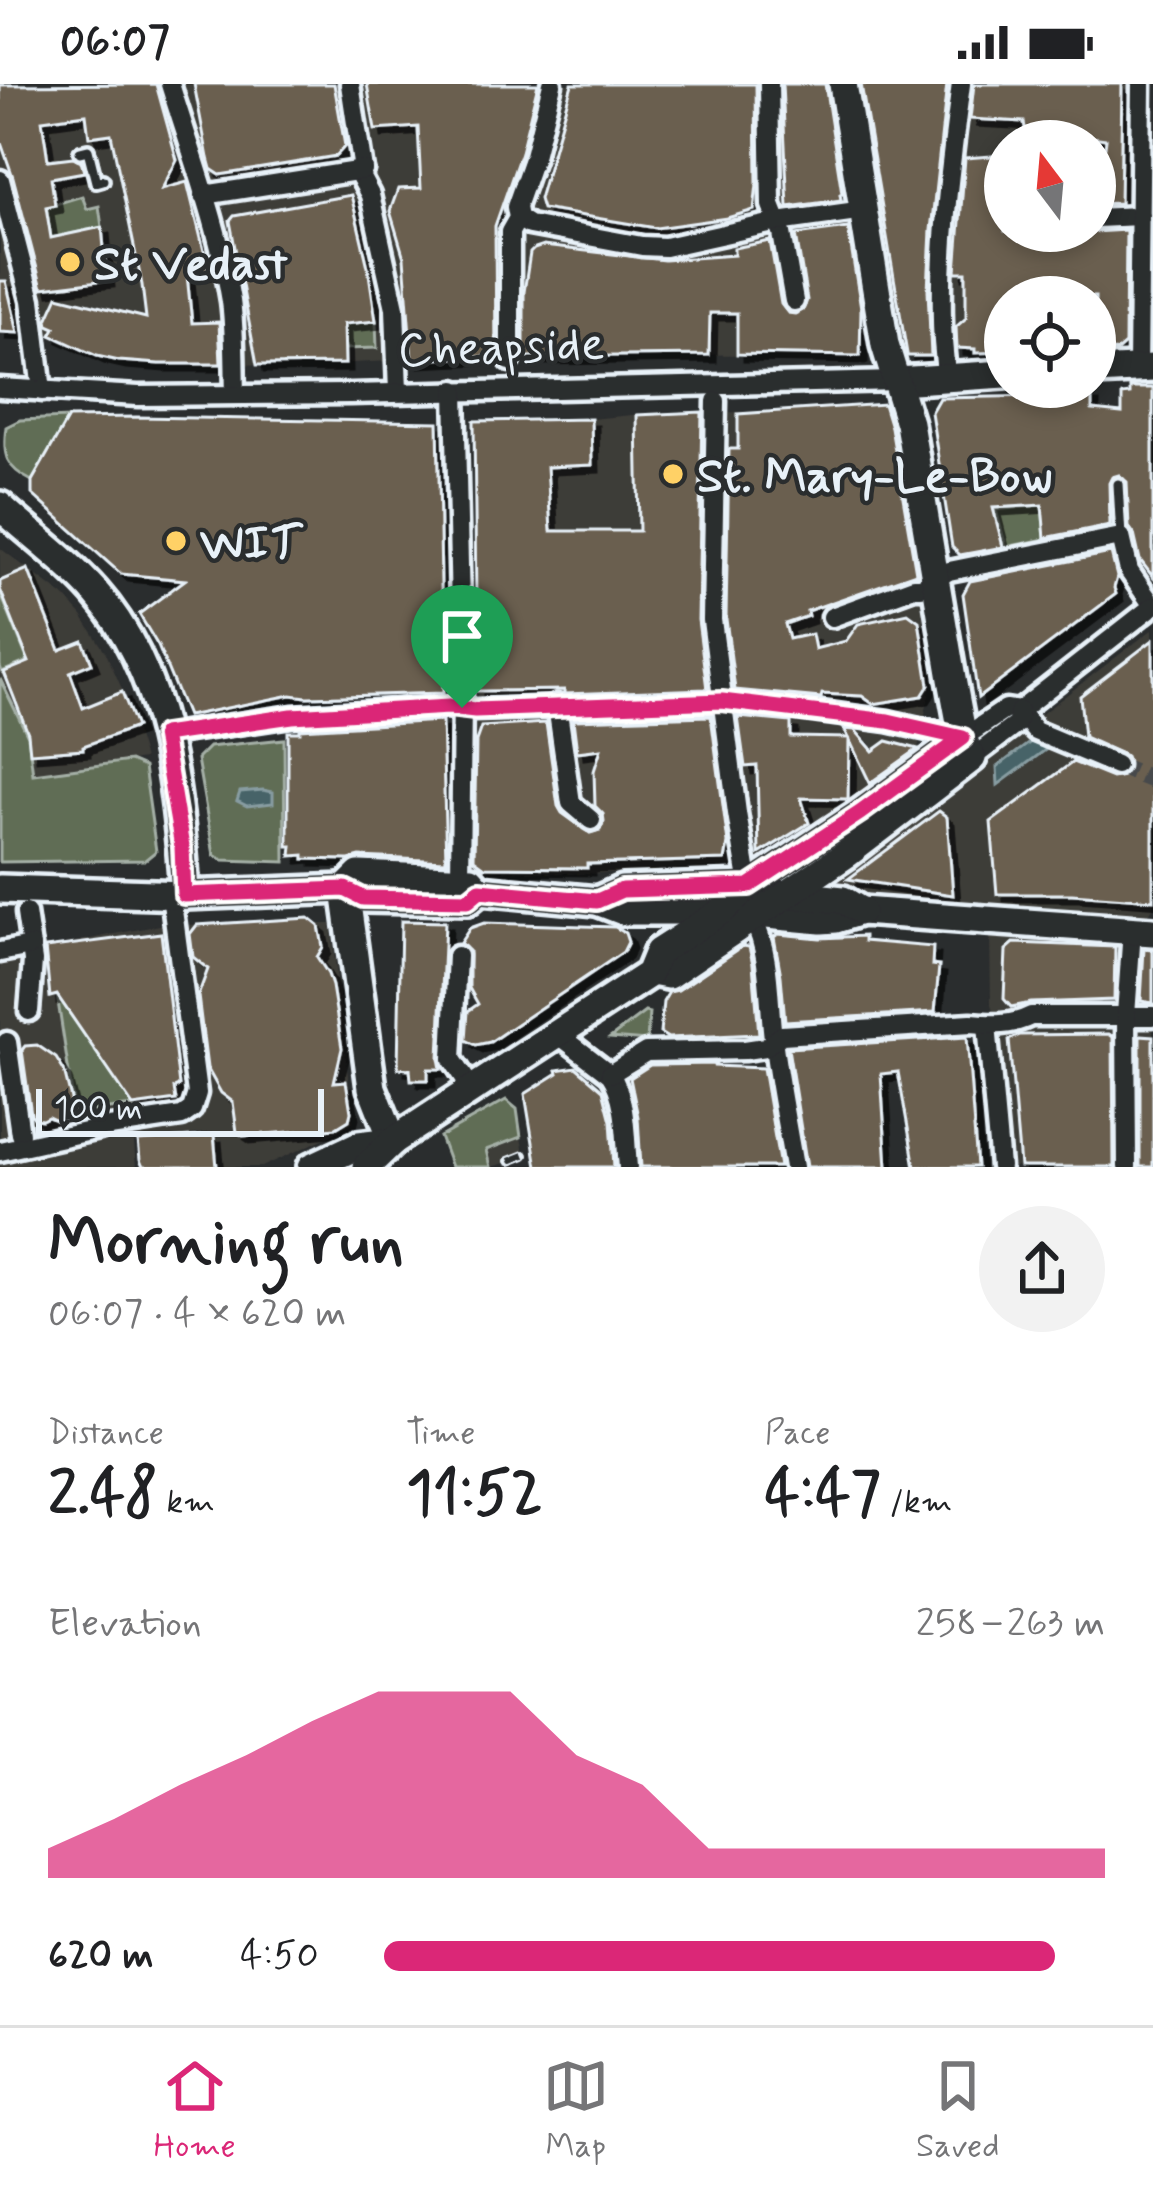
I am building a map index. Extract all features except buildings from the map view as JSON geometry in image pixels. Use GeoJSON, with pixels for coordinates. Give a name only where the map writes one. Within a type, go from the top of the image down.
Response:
{"type":"FeatureCollection","features":[{"type":"Feature","properties":{"kind":"street"},"geometry":{"type":"LineString","coordinates":[[170,84],[188,160],[205,195],[231,304],[235,395]]}},
{"type":"Feature","properties":{"kind":"street"},"geometry":{"type":"LineString","coordinates":[[350,84],[363,170],[360,176],[370,195],[395,308],[398,392]]}},
{"type":"Feature","properties":{"kind":"street"},"geometry":{"type":"LineString","coordinates":[[511,361],[509,232],[518,218],[516,207],[552,84]]}},
{"type":"Feature","properties":{"kind":"street"},"geometry":{"type":"LineString","coordinates":[[769,84],[771,206],[782,233],[794,301]]}},
{"type":"Feature","properties":{"kind":"street"},"geometry":{"type":"LineString","coordinates":[[843,84],[886,345],[909,423],[968,748]]}},
{"type":"Feature","properties":{"kind":"street"},"geometry":{"type":"LineString","coordinates":[[946,377],[943,272],[961,84]]}},
{"type":"Feature","properties":{"kind":"street"},"geometry":{"type":"LineString","coordinates":[[1141,84],[1138,159],[1145,368]]}},
{"type":"Feature","properties":{"kind":"street"},"geometry":{"type":"LineString","coordinates":[[205,195],[363,170]]}},
{"type":"Feature","properties":{"kind":"street"},"geometry":{"type":"LineString","coordinates":[[0,180],[31,299],[42,391]]}},
{"type":"Feature","properties":{"kind":"street"},"geometry":{"type":"LineString","coordinates":[[518,218],[529,225],[665,247],[864,209]]}},
{"type":"Feature","properties":{"kind":"street"},"geometry":{"type":"LineString","coordinates":[[1116,217],[1140,216]]}},
{"type":"Feature","properties":{"kind":"street","name":"Cheapside"},"geometry":{"type":"LineString","coordinates":[[0,388],[138,396],[235,395],[897,381],[984,375]]}},
{"type":"Feature","properties":{"kind":"street"},"geometry":{"type":"LineString","coordinates":[[455,390],[470,885]]}},
{"type":"Feature","properties":{"kind":"street"},"geometry":{"type":"LineString","coordinates":[[716,401],[712,620],[749,886]]}},
{"type":"Feature","properties":{"kind":"street"},"geometry":{"type":"LineString","coordinates":[[0,506],[72,567],[107,608],[147,680],[163,735],[182,847],[178,895],[197,1093],[192,1109],[182,1116],[0,1150]]}},
{"type":"Feature","properties":{"kind":"street"},"geometry":{"type":"LineString","coordinates":[[832,617],[950,572],[1120,537],[1129,571],[1153,606],[1018,711]]}},
{"type":"Feature","properties":{"kind":"street"},"geometry":{"type":"LineString","coordinates":[[163,735],[292,716],[722,701],[888,721],[968,748]]}},
{"type":"Feature","properties":{"kind":"street"},"geometry":{"type":"LineString","coordinates":[[557,706],[571,803],[592,820]]}},
{"type":"Feature","properties":{"kind":"street"},"geometry":{"type":"LineString","coordinates":[[652,972],[668,975],[848,853],[1006,709],[1018,711],[1035,731],[1116,765]]}},
{"type":"Feature","properties":{"kind":"street"},"geometry":{"type":"LineString","coordinates":[[366,1167],[393,1142],[652,972],[658,952],[749,886],[968,748]]}},
{"type":"Feature","properties":{"kind":"street"},"geometry":{"type":"LineString","coordinates":[[0,889],[178,895],[345,889],[359,875],[597,901],[623,910],[722,910],[821,920],[861,911],[1143,931],[1126,1016],[1127,1167]]}},
{"type":"Feature","properties":{"kind":"street"},"geometry":{"type":"LineString","coordinates":[[597,901],[622,890],[749,886],[843,900],[861,911]]}},
{"type":"Feature","properties":{"kind":"street"},"geometry":{"type":"LineString","coordinates":[[345,889],[372,1088],[393,1142]]}},
{"type":"Feature","properties":{"kind":"street"},"geometry":{"type":"LineString","coordinates":[[26,913],[33,961],[29,1011]]}},
{"type":"Feature","properties":{"kind":"street"},"geometry":{"type":"LineString","coordinates":[[757,917],[794,1167]]}},
{"type":"Feature","properties":{"kind":"street"},"geometry":{"type":"LineString","coordinates":[[0,952],[31,946]]}},
{"type":"Feature","properties":{"kind":"street"},"geometry":{"type":"LineString","coordinates":[[457,956],[452,1059],[472,1089]]}},
{"type":"Feature","properties":{"kind":"street"},"geometry":{"type":"LineString","coordinates":[[610,1074],[639,1054],[745,1050],[764,1047],[785,1035],[1018,1023],[1031,1016],[1153,1016]]}},
{"type":"Feature","properties":{"kind":"street"},"geometry":{"type":"LineString","coordinates":[[987,1025],[1000,1167]]}},
{"type":"Feature","properties":{"kind":"street"},"geometry":{"type":"LineString","coordinates":[[558,1034],[610,1074],[619,1090],[628,1167]]}},
{"type":"Feature","properties":{"kind":"street"},"geometry":{"type":"LineString","coordinates":[[7,1042],[20,1133]]}},
{"type":"Feature","properties":{"kind":"street"},"geometry":{"type":"LineString","coordinates":[[312,1167],[359,1145],[393,1142]]}},
{"type":"Feature","properties":{"kind":"lane"},"geometry":{"type":"LineString","coordinates":[[80,152],[88,150],[96,182],[104,180]]}},
{"type":"Feature","properties":{"kind":"lane"},"geometry":{"type":"LineString","coordinates":[[1118,484],[1120,537]]}},
{"type":"Feature","properties":{"kind":"shaded area"},"geometry":{"type":"Polygon","coordinates":[[[0,84],[831,84],[862,271],[860,356],[526,354],[313,365],[148,364],[97,356],[51,335],[0,332],[0,84]]]}},
{"type":"Feature","properties":{"kind":"shaded area"},"geometry":{"type":"Polygon","coordinates":[[[857,84],[1128,84],[1126,222],[1134,223],[1130,342],[1116,351],[1116,276],[984,276],[984,333],[975,349],[938,351],[937,355],[904,356],[857,84]]]}},
{"type":"Feature","properties":{"kind":"shaded area"},"geometry":{"type":"Polygon","coordinates":[[[886,404],[892,410],[913,533],[931,685],[917,753],[822,825],[758,866],[583,874],[478,869],[471,860],[477,691],[474,421],[886,404]]]}},
{"type":"Feature","properties":{"kind":"shaded area"},"geometry":{"type":"Polygon","coordinates":[[[0,548],[65,597],[82,616],[123,691],[144,759],[33,774],[28,736],[0,679],[0,548]]]}},
{"type":"Feature","properties":{"kind":"shaded area"},"geometry":{"type":"Polygon","coordinates":[[[1153,629],[1153,908],[1149,914],[933,904],[834,891],[818,884],[1153,629]]]}},
{"type":"Feature","properties":{"kind":"shaded area"},"geometry":{"type":"Polygon","coordinates":[[[331,924],[353,1121],[262,1167],[217,1167],[213,1132],[134,1143],[136,1167],[0,1167],[0,957],[160,925],[331,924]]]}},
{"type":"Feature","properties":{"kind":"shaded area"},"geometry":{"type":"Polygon","coordinates":[[[990,935],[1153,948],[1153,1167],[1013,1167],[1000,1031],[991,1004],[990,935]]]}},
{"type":"Feature","properties":{"kind":"shaded area"},"geometry":{"type":"Polygon","coordinates":[[[521,1137],[525,1158],[490,1167],[485,1150],[521,1137]]]}},
{"type":"Feature","properties":{"kind":"green space"},"geometry":{"type":"Polygon","coordinates":[[[82,196],[87,209],[99,206],[102,227],[51,238],[46,207],[82,196]]]}},
{"type":"Feature","properties":{"kind":"green space"},"geometry":{"type":"Polygon","coordinates":[[[376,321],[377,348],[344,349],[344,324],[376,321]]]}},
{"type":"Feature","properties":{"kind":"green space"},"geometry":{"type":"Polygon","coordinates":[[[68,418],[32,481],[11,466],[6,427],[20,420],[68,418]]]}},
{"type":"Feature","properties":{"kind":"green space"},"geometry":{"type":"Polygon","coordinates":[[[1042,505],[1045,539],[1006,547],[996,510],[1042,505]]]}},
{"type":"Feature","properties":{"kind":"green space"},"geometry":{"type":"Polygon","coordinates":[[[0,592],[28,661],[2,672],[0,666],[0,592]]]}},
{"type":"Feature","properties":{"kind":"green space"},"geometry":{"type":"Polygon","coordinates":[[[0,679],[28,736],[33,774],[130,761],[144,767],[156,851],[145,860],[0,862],[0,679]]]}},
{"type":"Feature","properties":{"kind":"green space"},"geometry":{"type":"Polygon","coordinates":[[[284,739],[285,862],[223,860],[214,855],[197,759],[209,747],[284,739]]]}},
{"type":"Feature","properties":{"kind":"green space"},"geometry":{"type":"Polygon","coordinates":[[[57,995],[133,1106],[75,1113],[57,995]]]}},
{"type":"Feature","properties":{"kind":"green space"},"geometry":{"type":"Polygon","coordinates":[[[649,1013],[647,1041],[610,1038],[649,1013]]]}},
{"type":"Feature","properties":{"kind":"green space"},"geometry":{"type":"Polygon","coordinates":[[[506,1100],[517,1109],[521,1137],[486,1150],[490,1167],[451,1167],[440,1137],[506,1100]]]}},
{"type":"Feature","properties":{"kind":"water"},"geometry":{"type":"Polygon","coordinates":[[[1032,741],[1048,748],[998,785],[997,767],[1032,741]]]}},
{"type":"Feature","properties":{"kind":"water"},"geometry":{"type":"Polygon","coordinates":[[[240,792],[273,792],[273,803],[247,806],[237,801],[240,792]]]}},
{"type":"Feature","properties":{"kind":"tunnel"},"geometry":{"type":"LineString","coordinates":[[1116,765],[1153,780]]}},
{"type":"Feature","properties":{"kind":"railway"},"geometry":{"type":"LineString","coordinates":[[509,1161],[524,1155]]}},
{"type":"Feature","properties":{"kind":"place","name":"St Vedast"},"geometry":{"type":"Point","coordinates":[70,262]}},
{"type":"Feature","properties":{"kind":"place","name":"St. Mary-Le-Bow"},"geometry":{"type":"Point","coordinates":[673,474]}},
{"type":"Feature","properties":{"kind":"place","name":"WIT"},"geometry":{"type":"Point","coordinates":[176,541]}},
{"type":"Feature","properties":{"kind":"route"},"geometry":{"type":"LineString","coordinates":[[722,701],[888,721],[963,738],[749,886],[622,890],[597,901],[480,890],[468,900],[363,898],[345,889],[184,895],[182,847],[163,735],[292,716],[462,708],[722,701]]}}]}
